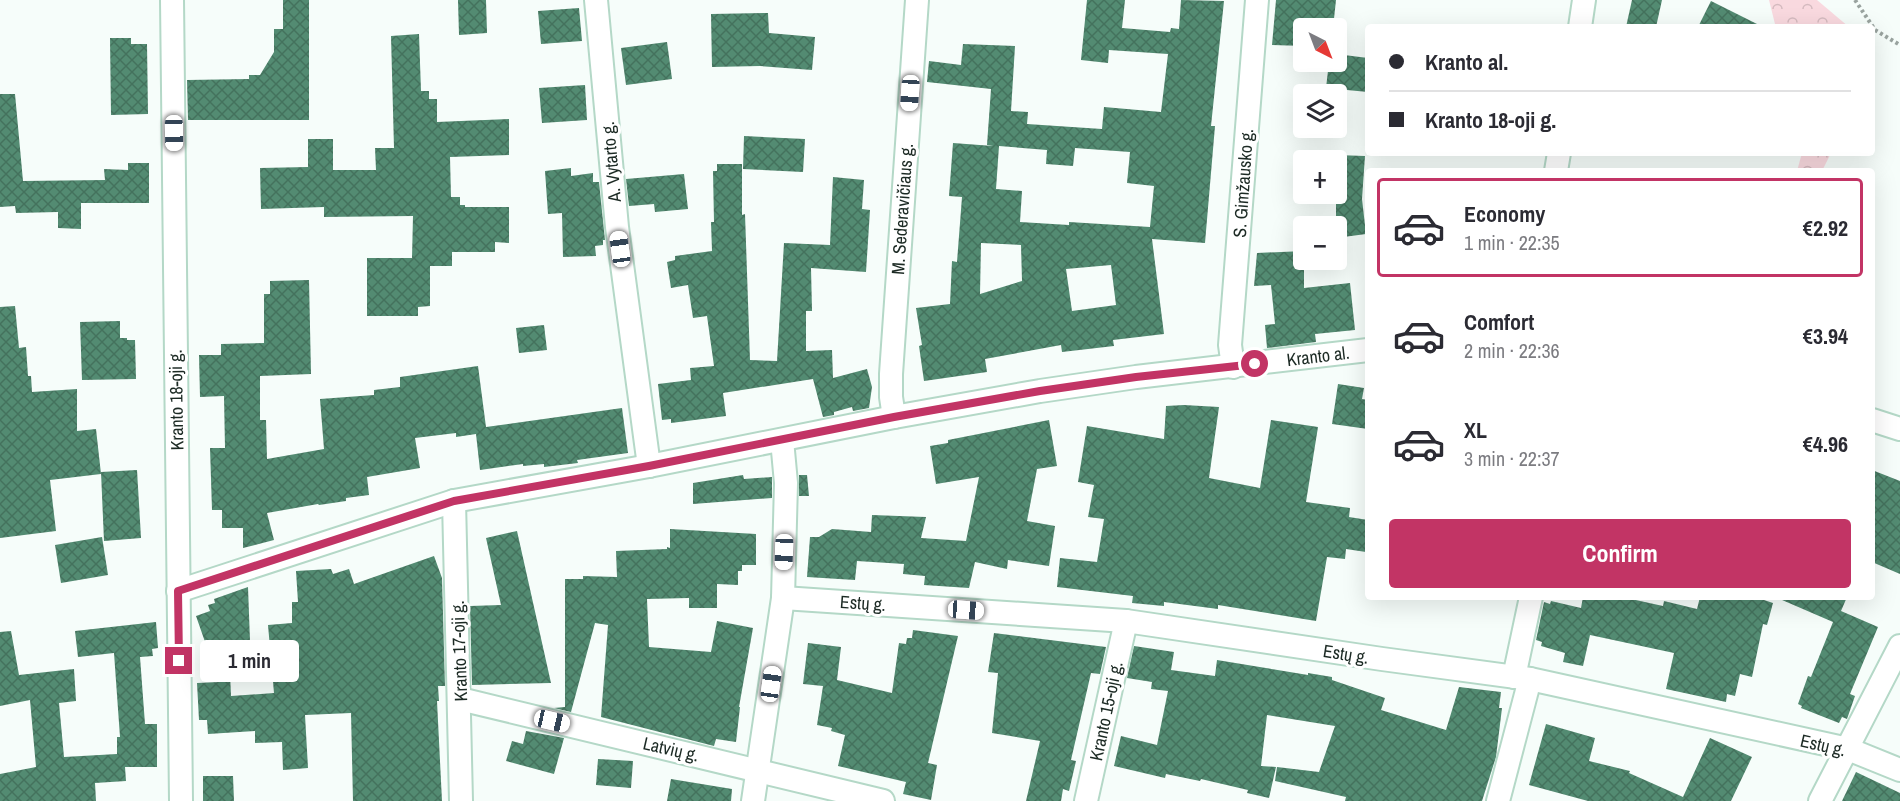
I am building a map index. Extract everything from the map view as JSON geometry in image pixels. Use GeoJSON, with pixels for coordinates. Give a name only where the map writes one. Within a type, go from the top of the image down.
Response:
{"type":"FeatureCollection","features":[{"type":"Feature","properties":{"kind":"street","name":"Kranto 18-oji g."},"geometry":{"type":"LineString","coordinates":[[172,0],[180,801]]}},
{"type":"Feature","properties":{"kind":"street","name":"A. Vytarto g."},"geometry":{"type":"LineString","coordinates":[[596,0],[617,227],[649,466]]}},
{"type":"Feature","properties":{"kind":"street","name":"M. Sederavičiaus g."},"geometry":{"type":"LineString","coordinates":[[894,417],[891,374],[916,0]]}},
{"type":"Feature","properties":{"kind":"street","name":"S. Gimžausko g."},"geometry":{"type":"LineString","coordinates":[[1233,367],[1230,345],[1257,0]]}},
{"type":"Feature","properties":{"kind":"street"},"geometry":{"type":"LineString","coordinates":[[1580,24],[1584,0]]}},
{"type":"Feature","properties":{"kind":"street","name":"Kranto al."},"geometry":{"type":"LineString","coordinates":[[178,591],[454,501],[649,466],[894,417],[1051,390],[1136,377],[1365,350]]}},
{"type":"Feature","properties":{"kind":"street"},"geometry":{"type":"LineString","coordinates":[[1875,421],[1900,429]]}},
{"type":"Feature","properties":{"kind":"street"},"geometry":{"type":"LineString","coordinates":[[753,801],[783,598],[786,483],[782,440]]}},
{"type":"Feature","properties":{"kind":"street","name":"Kranto 17-oji g."},"geometry":{"type":"LineString","coordinates":[[454,501],[461,801]]}},
{"type":"Feature","properties":{"kind":"street","name":"Estų g."},"geometry":{"type":"LineString","coordinates":[[783,598],[1126,621],[1522,678],[1848,749],[1900,770]]}},
{"type":"Feature","properties":{"kind":"street"},"geometry":{"type":"LineString","coordinates":[[1498,801],[1522,678],[1531,600]]}},
{"type":"Feature","properties":{"kind":"street","name":"Kranto 15-oji g."},"geometry":{"type":"LineString","coordinates":[[1086,801],[1126,621]]}},
{"type":"Feature","properties":{"kind":"street"},"geometry":{"type":"LineString","coordinates":[[1820,801],[1900,646]]}},
{"type":"Feature","properties":{"kind":"street","name":"Latvių g."},"geometry":{"type":"LineString","coordinates":[[460,699],[883,801]]}},
{"type":"Feature","properties":{"kind":"path"},"geometry":{"type":"LineString","coordinates":[[1855,0],[1871,24]]}},
{"type":"Feature","properties":{"kind":"path"},"geometry":{"type":"LineString","coordinates":[[1875,30],[1900,45]]}},
{"type":"Feature","properties":{"kind":"green space"},"geometry":{"type":"Polygon","coordinates":[[[1769,0],[1817,0],[1845,24],[1775,24],[1769,0]]]}},
{"type":"Feature","properties":{"kind":"green space"},"geometry":{"type":"Polygon","coordinates":[[[1801,156],[1830,156],[1824,168],[1798,168],[1801,156]]]}},
{"type":"Feature","properties":{"kind":"building"},"geometry":{"type":"Polygon","coordinates":[[[283,0],[309,0],[309,120],[188,120],[187,80],[249,79],[249,75],[260,75],[274,52],[274,29],[283,29],[283,0]]]}},
{"type":"Feature","properties":{"kind":"building"},"geometry":{"type":"Polygon","coordinates":[[[458,0],[486,0],[487,33],[459,35],[458,0]]]}},
{"type":"Feature","properties":{"kind":"building"},"geometry":{"type":"Polygon","coordinates":[[[1087,0],[1125,0],[1122,28],[1170,32],[1171,28],[1179,29],[1181,0],[1224,1],[1211,126],[1215,126],[1205,243],[1152,239],[1164,334],[1113,340],[1114,346],[1062,352],[1061,345],[985,359],[987,372],[924,381],[919,346],[922,345],[916,308],[950,304],[952,261],[957,262],[962,197],[949,196],[953,143],[993,146],[987,145],[991,89],[927,82],[929,61],[961,65],[963,44],[1015,46],[1011,111],[1028,112],[1027,124],[1102,129],[1104,107],[1161,112],[1168,54],[1109,50],[1108,63],[1081,60],[1087,0]],[[999,146],[996,189],[1022,191],[1020,222],[1069,225],[1069,222],[1150,227],[1154,186],[1127,183],[1130,152],[1075,148],[1073,166],[1046,164],[1047,150],[999,146]],[[981,243],[980,294],[1022,281],[1021,245],[981,243]],[[1111,265],[1066,269],[1072,311],[1116,305],[1111,265]]]}},
{"type":"Feature","properties":{"kind":"building"},"geometry":{"type":"Polygon","coordinates":[[[1276,0],[1336,0],[1334,18],[1293,18],[1293,46],[1272,45],[1276,0]]]}},
{"type":"Feature","properties":{"kind":"building"},"geometry":{"type":"Polygon","coordinates":[[[1632,0],[1662,0],[1657,24],[1627,24],[1632,0]]]}},
{"type":"Feature","properties":{"kind":"building"},"geometry":{"type":"Polygon","coordinates":[[[1711,1],[1757,24],[1700,24],[1711,1]]]}},
{"type":"Feature","properties":{"kind":"building"},"geometry":{"type":"Polygon","coordinates":[[[579,8],[582,41],[541,44],[538,11],[579,8]]]}},
{"type":"Feature","properties":{"kind":"building"},"geometry":{"type":"Polygon","coordinates":[[[768,13],[769,33],[815,37],[812,70],[760,66],[712,67],[711,14],[768,13]]]}},
{"type":"Feature","properties":{"kind":"building"},"geometry":{"type":"Polygon","coordinates":[[[419,34],[421,91],[429,91],[429,99],[437,99],[437,122],[509,119],[509,155],[450,157],[451,197],[460,197],[460,205],[465,205],[465,207],[509,207],[509,243],[495,242],[495,252],[452,252],[452,266],[430,266],[430,306],[418,307],[418,316],[367,316],[367,258],[412,258],[413,216],[324,217],[324,207],[261,209],[260,168],[308,167],[308,139],[333,139],[333,170],[376,170],[375,148],[394,148],[391,36],[419,34]]]}},
{"type":"Feature","properties":{"kind":"building"},"geometry":{"type":"Polygon","coordinates":[[[110,38],[131,38],[131,44],[147,44],[148,114],[111,115],[110,38]]]}},
{"type":"Feature","properties":{"kind":"building"},"geometry":{"type":"Polygon","coordinates":[[[667,42],[672,79],[626,85],[621,48],[667,42]]]}},
{"type":"Feature","properties":{"kind":"building"},"geometry":{"type":"Polygon","coordinates":[[[1347,55],[1365,58],[1365,92],[1347,90],[1347,84],[1326,84],[1328,72],[1347,72],[1347,55]]]}},
{"type":"Feature","properties":{"kind":"building"},"geometry":{"type":"Polygon","coordinates":[[[585,85],[587,120],[542,123],[539,88],[585,85]]]}},
{"type":"Feature","properties":{"kind":"building"},"geometry":{"type":"Polygon","coordinates":[[[0,94],[15,94],[23,181],[105,180],[104,169],[128,170],[128,163],[149,163],[149,203],[81,203],[81,229],[58,228],[58,212],[16,213],[15,206],[0,207],[0,94]]]}},
{"type":"Feature","properties":{"kind":"building"},"geometry":{"type":"Polygon","coordinates":[[[744,136],[805,139],[803,172],[743,169],[744,136]]]}},
{"type":"Feature","properties":{"kind":"building"},"geometry":{"type":"Polygon","coordinates":[[[1347,155],[1365,156],[1362,199],[1365,234],[1347,237],[1347,216],[1336,216],[1336,204],[1347,204],[1347,155]]]}},
{"type":"Feature","properties":{"kind":"building"},"geometry":{"type":"Polygon","coordinates":[[[717,164],[742,164],[742,215],[745,214],[750,360],[777,361],[784,243],[830,245],[833,177],[864,180],[862,209],[870,210],[866,272],[811,268],[812,311],[806,311],[806,351],[832,350],[833,378],[867,369],[872,387],[869,408],[853,411],[852,407],[823,417],[813,379],[723,393],[726,416],[671,423],[671,419],[662,420],[658,384],[691,380],[690,368],[714,366],[707,316],[693,318],[688,285],[671,288],[667,262],[675,260],[675,256],[712,251],[713,171],[717,171],[717,164]]]}},
{"type":"Feature","properties":{"kind":"building"},"geometry":{"type":"Polygon","coordinates":[[[571,168],[571,176],[593,173],[593,182],[599,182],[605,240],[603,240],[603,245],[595,246],[596,256],[563,257],[562,213],[548,214],[545,171],[571,168]]]}},
{"type":"Feature","properties":{"kind":"building"},"geometry":{"type":"Polygon","coordinates":[[[684,174],[688,209],[655,212],[654,204],[629,206],[626,179],[684,174]]]}},
{"type":"Feature","properties":{"kind":"building"},"geometry":{"type":"Polygon","coordinates":[[[1293,251],[1293,270],[1304,270],[1304,288],[1350,283],[1355,330],[1315,334],[1316,342],[1267,348],[1265,325],[1275,324],[1271,285],[1254,286],[1257,253],[1293,251]]]}},
{"type":"Feature","properties":{"kind":"building"},"geometry":{"type":"Polygon","coordinates":[[[309,280],[311,374],[260,376],[260,420],[266,420],[267,459],[324,449],[320,399],[374,395],[374,390],[400,387],[400,377],[478,366],[486,427],[622,408],[628,453],[544,467],[544,464],[523,466],[523,464],[480,470],[476,434],[456,437],[456,433],[415,438],[420,468],[367,477],[369,495],[346,498],[346,501],[267,513],[274,540],[243,548],[243,528],[222,528],[222,510],[212,510],[210,448],[225,448],[224,396],[200,397],[199,355],[221,355],[221,344],[264,343],[264,294],[270,294],[270,281],[309,280]]]}},
{"type":"Feature","properties":{"kind":"building"},"geometry":{"type":"Polygon","coordinates":[[[15,306],[19,348],[26,347],[28,376],[31,376],[32,392],[77,389],[77,431],[96,429],[101,474],[50,480],[56,531],[0,538],[0,307],[15,306]]]}},
{"type":"Feature","properties":{"kind":"building"},"geometry":{"type":"Polygon","coordinates":[[[120,321],[120,338],[135,340],[136,379],[82,380],[80,322],[120,321]]]}},
{"type":"Feature","properties":{"kind":"building"},"geometry":{"type":"Polygon","coordinates":[[[544,325],[547,350],[519,353],[516,328],[544,325]]]}},
{"type":"Feature","properties":{"kind":"building"},"geometry":{"type":"Polygon","coordinates":[[[1338,384],[1364,388],[1362,399],[1365,400],[1365,429],[1332,424],[1338,384]]]}},
{"type":"Feature","properties":{"kind":"building"},"geometry":{"type":"Polygon","coordinates":[[[1166,406],[1219,407],[1209,478],[1260,488],[1271,420],[1318,427],[1306,502],[1350,508],[1349,517],[1365,520],[1365,552],[1346,549],[1345,559],[1327,557],[1316,621],[1218,605],[1218,609],[1164,602],[1164,606],[1132,603],[1133,596],[1057,587],[1060,558],[1097,562],[1104,519],[1088,517],[1094,485],[1078,482],[1087,426],[1164,439],[1166,406]]]}},
{"type":"Feature","properties":{"kind":"building"},"geometry":{"type":"Polygon","coordinates":[[[1049,420],[1057,466],[1037,469],[1027,521],[1055,526],[1049,566],[1008,560],[1007,569],[975,562],[969,588],[924,585],[925,576],[903,574],[904,564],[857,561],[855,580],[807,577],[810,537],[819,537],[832,529],[871,532],[872,515],[926,517],[921,538],[966,541],[979,477],[936,484],[930,446],[948,443],[948,440],[1049,420]]]}},
{"type":"Feature","properties":{"kind":"building"},"geometry":{"type":"Polygon","coordinates":[[[137,470],[141,538],[104,541],[101,472],[137,470]]]}},
{"type":"Feature","properties":{"kind":"building"},"geometry":{"type":"Polygon","coordinates":[[[1875,471],[1900,481],[1900,574],[1875,563],[1875,471]]]}},
{"type":"Feature","properties":{"kind":"building"},"geometry":{"type":"Polygon","coordinates":[[[743,475],[744,479],[772,477],[772,498],[693,504],[693,483],[743,475]]]}},
{"type":"Feature","properties":{"kind":"building"},"geometry":{"type":"Polygon","coordinates":[[[799,475],[807,475],[809,496],[799,496],[799,475]]]}},
{"type":"Feature","properties":{"kind":"building"},"geometry":{"type":"Polygon","coordinates":[[[670,529],[756,534],[756,565],[742,565],[742,571],[738,571],[738,585],[717,584],[717,608],[689,608],[689,598],[647,599],[649,647],[711,652],[717,621],[753,628],[739,707],[736,742],[716,739],[714,746],[601,717],[608,625],[595,623],[571,712],[554,708],[565,707],[565,579],[583,579],[583,576],[617,577],[616,551],[670,548],[670,529]]]}},
{"type":"Feature","properties":{"kind":"building"},"geometry":{"type":"Polygon","coordinates":[[[517,531],[551,683],[472,685],[470,606],[501,605],[486,538],[517,531]]]}},
{"type":"Feature","properties":{"kind":"building"},"geometry":{"type":"Polygon","coordinates":[[[102,537],[108,575],[61,583],[55,545],[102,537]]]}},
{"type":"Feature","properties":{"kind":"building"},"geometry":{"type":"Polygon","coordinates":[[[434,556],[442,578],[445,686],[438,686],[439,701],[437,701],[442,801],[353,801],[351,713],[305,715],[308,768],[283,770],[282,742],[255,743],[255,731],[208,734],[207,720],[199,720],[197,683],[219,682],[196,616],[210,611],[208,605],[215,603],[214,599],[248,587],[250,641],[229,649],[231,696],[274,693],[268,625],[292,623],[292,602],[298,602],[296,571],[331,569],[333,574],[349,569],[354,584],[434,556]]]}},
{"type":"Feature","properties":{"kind":"building"},"geometry":{"type":"Polygon","coordinates":[[[1582,600],[1636,600],[1663,606],[1664,601],[1697,609],[1699,600],[1764,600],[1773,603],[1767,625],[1763,624],[1752,677],[1740,674],[1735,696],[1727,694],[1726,702],[1666,689],[1674,653],[1590,635],[1583,666],[1563,662],[1565,653],[1541,646],[1542,642],[1536,640],[1544,602],[1550,604],[1551,601],[1581,608],[1582,600]]]}},
{"type":"Feature","properties":{"kind":"building"},"geometry":{"type":"Polygon","coordinates":[[[1782,600],[1846,600],[1841,611],[1878,627],[1850,694],[1855,696],[1847,719],[1842,717],[1839,723],[1801,708],[1802,706],[1798,704],[1833,622],[1782,600]]]}},
{"type":"Feature","properties":{"kind":"building"},"geometry":{"type":"Polygon","coordinates":[[[156,622],[158,648],[152,649],[153,656],[140,657],[145,724],[157,724],[157,767],[125,767],[126,781],[95,783],[96,801],[0,801],[0,774],[36,767],[30,700],[0,706],[0,632],[11,631],[19,675],[74,669],[76,701],[59,703],[64,757],[117,754],[117,737],[120,737],[114,653],[78,657],[75,631],[156,622]]]}},
{"type":"Feature","properties":{"kind":"building"},"geometry":{"type":"Polygon","coordinates":[[[913,630],[958,636],[928,763],[937,765],[931,800],[903,794],[906,782],[838,766],[845,735],[831,731],[832,728],[817,725],[823,686],[803,684],[808,643],[841,647],[837,680],[892,693],[899,643],[906,644],[907,638],[912,638],[913,630]]]}},
{"type":"Feature","properties":{"kind":"building"},"geometry":{"type":"Polygon","coordinates":[[[994,633],[1106,647],[1100,674],[1091,673],[1071,760],[1076,761],[1069,791],[1063,789],[1061,801],[1026,801],[1040,741],[992,733],[998,673],[988,672],[994,633]]]}},
{"type":"Feature","properties":{"kind":"building"},"geometry":{"type":"Polygon","coordinates":[[[1134,646],[1174,652],[1171,670],[1215,676],[1217,660],[1332,677],[1332,680],[1385,698],[1381,710],[1446,730],[1459,687],[1501,692],[1499,708],[1502,708],[1496,757],[1482,801],[1345,801],[1346,797],[1275,781],[1277,767],[1319,772],[1335,726],[1267,715],[1261,766],[1276,767],[1269,798],[1247,793],[1248,790],[1201,779],[1200,781],[1166,774],[1165,778],[1114,766],[1121,736],[1157,745],[1168,691],[1151,689],[1152,682],[1127,678],[1134,646]]]}},
{"type":"Feature","properties":{"kind":"building"},"geometry":{"type":"Polygon","coordinates":[[[1546,724],[1595,738],[1589,761],[1630,771],[1629,773],[1683,797],[1710,738],[1752,757],[1731,801],[1588,801],[1529,785],[1546,724]]]}},
{"type":"Feature","properties":{"kind":"building"},"geometry":{"type":"Polygon","coordinates":[[[526,731],[564,738],[554,774],[506,761],[512,741],[523,744],[526,731]]]}},
{"type":"Feature","properties":{"kind":"building"},"geometry":{"type":"Polygon","coordinates":[[[598,759],[633,761],[631,788],[596,785],[598,759]]]}},
{"type":"Feature","properties":{"kind":"building"},"geometry":{"type":"Polygon","coordinates":[[[1856,772],[1900,793],[1900,801],[1842,801],[1856,772]]]}},
{"type":"Feature","properties":{"kind":"building"},"geometry":{"type":"Polygon","coordinates":[[[203,776],[233,776],[234,801],[203,801],[203,776]]]}},
{"type":"Feature","properties":{"kind":"building"},"geometry":{"type":"Polygon","coordinates":[[[671,779],[732,789],[731,801],[667,801],[671,779]]]}},
{"type":"Feature","properties":{"kind":"route"},"geometry":{"type":"LineString","coordinates":[[179,661],[178,591],[454,501],[1040,391],[1136,377],[1255,364]]}}]}
